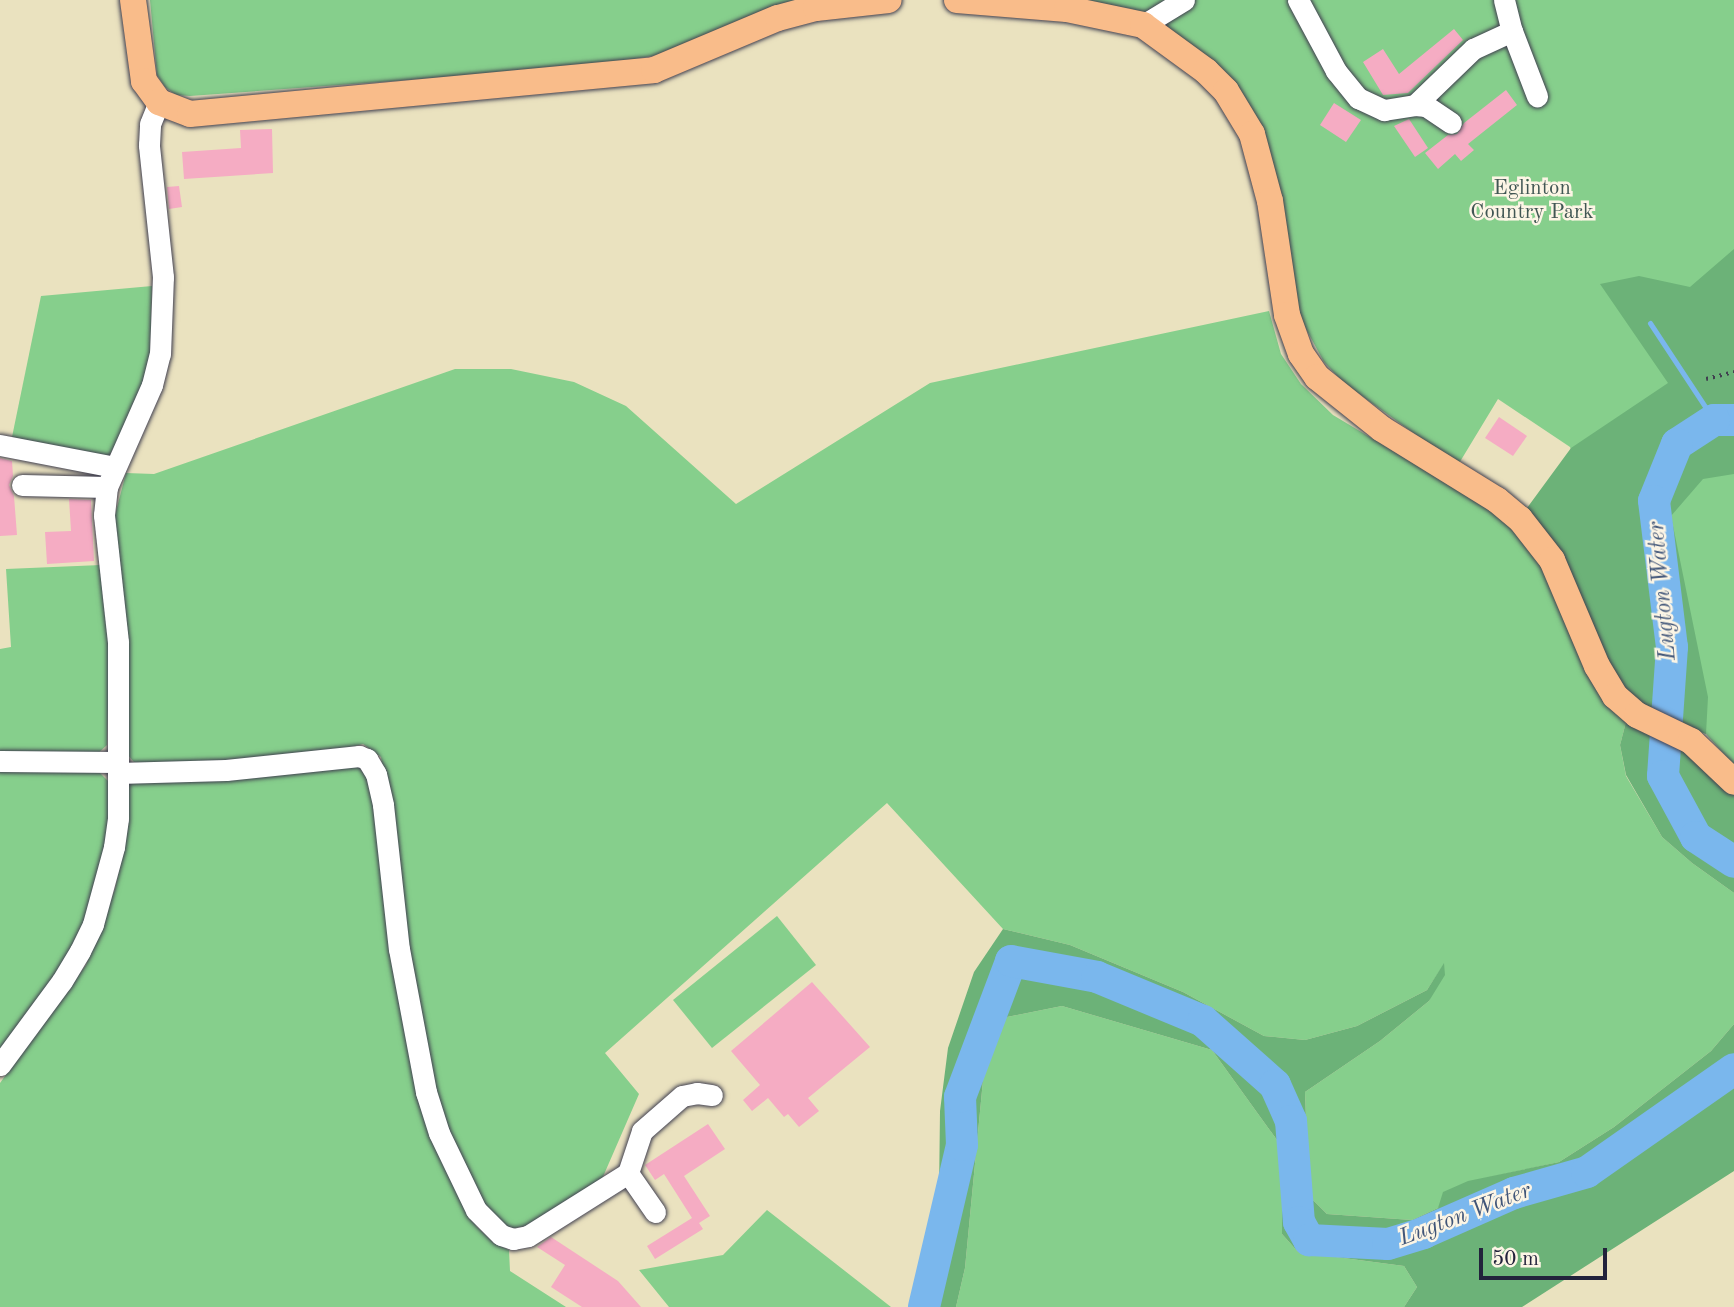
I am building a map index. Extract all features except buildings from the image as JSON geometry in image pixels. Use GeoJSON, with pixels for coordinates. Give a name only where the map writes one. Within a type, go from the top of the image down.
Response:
{"type":"FeatureCollection","features":[{"type":"Feature","properties":{"kind":"main road"},"geometry":{"type":"LineString","coordinates":[[133,0],[144,81],[159,102],[190,114],[654,70],[778,18],[803,11],[889,0]]}},
{"type":"Feature","properties":{"kind":"main road"},"geometry":{"type":"LineString","coordinates":[[957,0],[1066,9],[1143,25],[1206,71],[1226,92],[1252,134],[1270,201],[1287,315],[1301,354],[1317,377],[1382,429],[1497,499],[1520,519],[1552,560],[1605,681],[1626,708],[1678,733],[1704,752],[1734,782]]}},
{"type":"Feature","properties":{"kind":"street"},"geometry":{"type":"LineString","coordinates":[[1143,25],[1184,0]]}},
{"type":"Feature","properties":{"kind":"street"},"geometry":{"type":"LineString","coordinates":[[1298,0],[1336,71],[1359,98],[1384,110],[1426,106],[1451,123]]}},
{"type":"Feature","properties":{"kind":"street"},"geometry":{"type":"LineString","coordinates":[[1504,0],[1511,31],[1537,96]]}},
{"type":"Feature","properties":{"kind":"street"},"geometry":{"type":"LineString","coordinates":[[1416,105],[1473,49],[1511,31]]}},
{"type":"Feature","properties":{"kind":"street"},"geometry":{"type":"LineString","coordinates":[[0,1065],[62,981],[93,924],[114,847],[118,642],[104,515],[107,487],[152,385],[160,354],[163,277],[149,145],[150,124],[159,102]]}},
{"type":"Feature","properties":{"kind":"street"},"geometry":{"type":"LineString","coordinates":[[0,445],[114,467]]}},
{"type":"Feature","properties":{"kind":"street"},"geometry":{"type":"LineString","coordinates":[[22,485],[107,487]]}},
{"type":"Feature","properties":{"kind":"street"},"geometry":{"type":"LineString","coordinates":[[0,761],[117,768],[226,770],[359,756],[367,759],[376,774],[383,805],[399,949],[426,1092],[439,1133],[476,1210],[501,1235],[513,1239],[528,1236],[628,1173],[642,1131],[654,1118],[682,1096],[697,1093],[712,1095]]}},
{"type":"Feature","properties":{"kind":"street"},"geometry":{"type":"LineString","coordinates":[[628,1173],[655,1212]]}},
{"type":"Feature","properties":{"kind":"path"},"geometry":{"type":"LineString","coordinates":[[1706,379],[1734,372]]}},
{"type":"Feature","properties":{"kind":"green space"},"geometry":{"type":"Polygon","coordinates":[[[150,0],[806,0],[658,55],[587,67],[190,96],[176,95],[165,87],[157,75],[150,0]]]}},
{"type":"Feature","properties":{"kind":"green space","name":"Eglinton Country Park"},"geometry":{"type":"Polygon","coordinates":[[[1081,0],[1734,0],[1734,765],[1706,734],[1673,719],[1570,447],[1498,399],[1458,465],[1344,383],[1324,362],[1299,316],[1277,178],[1175,33],[1132,9],[1081,0]]]}},
{"type":"Feature","properties":{"kind":"green space"},"geometry":{"type":"Polygon","coordinates":[[[1734,249],[1734,474],[1703,479],[1671,516],[1708,697],[1706,734],[1647,709],[1615,681],[1527,508],[1571,448],[1668,383],[1600,284],[1639,276],[1690,287],[1734,249]]]}},
{"type":"Feature","properties":{"kind":"green space"},"geometry":{"type":"Polygon","coordinates":[[[152,286],[150,361],[127,427],[107,459],[12,437],[41,296],[152,286]]]}},
{"type":"Feature","properties":{"kind":"green space"},"geometry":{"type":"Polygon","coordinates":[[[1269,311],[1281,354],[1301,384],[1333,415],[1493,511],[1521,535],[1542,566],[1627,718],[1620,745],[1626,776],[1662,837],[1692,863],[1734,893],[1734,1024],[1711,1051],[1614,1127],[1559,1162],[1468,1182],[1438,1208],[1412,1220],[1327,1214],[1309,1196],[1305,1092],[1380,1041],[1429,1001],[1444,964],[1427,990],[1357,1026],[1305,1040],[1264,1036],[1183,992],[1070,945],[1003,929],[887,803],[605,1053],[639,1094],[602,1179],[527,1226],[509,1229],[484,1207],[446,1129],[428,1058],[411,968],[381,757],[363,744],[325,754],[145,765],[134,762],[126,753],[114,519],[126,473],[154,474],[455,369],[511,369],[574,382],[626,406],[736,504],[930,383],[1269,311]]]}},
{"type":"Feature","properties":{"kind":"green space"},"geometry":{"type":"Polygon","coordinates":[[[101,565],[110,630],[107,745],[95,756],[0,755],[0,649],[11,647],[6,569],[101,565]]]}},
{"type":"Feature","properties":{"kind":"green space"},"geometry":{"type":"Polygon","coordinates":[[[1627,718],[1682,744],[1734,794],[1734,893],[1692,863],[1662,837],[1626,775],[1620,745],[1627,718]]]}},
{"type":"Feature","properties":{"kind":"green space"},"geometry":{"type":"Polygon","coordinates":[[[358,766],[373,784],[399,999],[468,1208],[476,1226],[494,1243],[509,1250],[510,1271],[566,1307],[0,1307],[0,1083],[86,965],[115,889],[127,833],[125,782],[358,766]]]}},
{"type":"Feature","properties":{"kind":"green space"},"geometry":{"type":"Polygon","coordinates":[[[0,768],[91,770],[100,773],[108,781],[110,830],[88,916],[56,977],[0,1050],[0,768]]]}},
{"type":"Feature","properties":{"kind":"green space"},"geometry":{"type":"Polygon","coordinates":[[[777,916],[816,965],[712,1048],[673,1000],[777,916]]]}},
{"type":"Feature","properties":{"kind":"green space"},"geometry":{"type":"Polygon","coordinates":[[[1003,929],[1070,945],[1183,992],[1264,1036],[1305,1040],[1357,1026],[1427,990],[1444,963],[1445,975],[1429,1001],[1380,1041],[1305,1092],[1309,1196],[1327,1214],[1412,1220],[1438,1208],[1443,1192],[1468,1181],[1559,1162],[1614,1127],[1711,1051],[1734,1024],[1734,1171],[1522,1307],[1404,1307],[1417,1287],[1404,1266],[1298,1252],[1282,1234],[1282,1147],[1212,1050],[1062,1006],[1007,1017],[986,1049],[965,1268],[956,1307],[909,1307],[939,1194],[940,1111],[948,1048],[974,972],[1003,929]]]}},
{"type":"Feature","properties":{"kind":"green space"},"geometry":{"type":"Polygon","coordinates":[[[1062,1006],[1212,1050],[1282,1147],[1282,1234],[1298,1252],[1404,1266],[1417,1287],[1404,1307],[956,1307],[965,1268],[986,1049],[1007,1017],[1062,1006]]]}},
{"type":"Feature","properties":{"kind":"green space"},"geometry":{"type":"Polygon","coordinates":[[[767,1210],[891,1307],[669,1307],[639,1270],[723,1255],[767,1210]]]}},
{"type":"Feature","properties":{"kind":"waterway"},"geometry":{"type":"LineString","coordinates":[[1650,323],[1714,420]]}},
{"type":"Feature","properties":{"kind":"waterway","name":"Lugton Water"},"geometry":{"type":"LineString","coordinates":[[1734,420],[1714,420],[1677,444],[1654,501],[1672,647],[1663,776],[1696,837],[1734,862]]}},
{"type":"Feature","properties":{"kind":"waterway","name":"Lugton Water"},"geometry":{"type":"LineString","coordinates":[[924,1307],[962,1145],[960,1097],[1011,961],[1097,977],[1203,1021],[1275,1085],[1291,1121],[1299,1222],[1309,1240],[1388,1244],[1423,1233],[1514,1193],[1587,1172],[1734,1069]]}}]}
